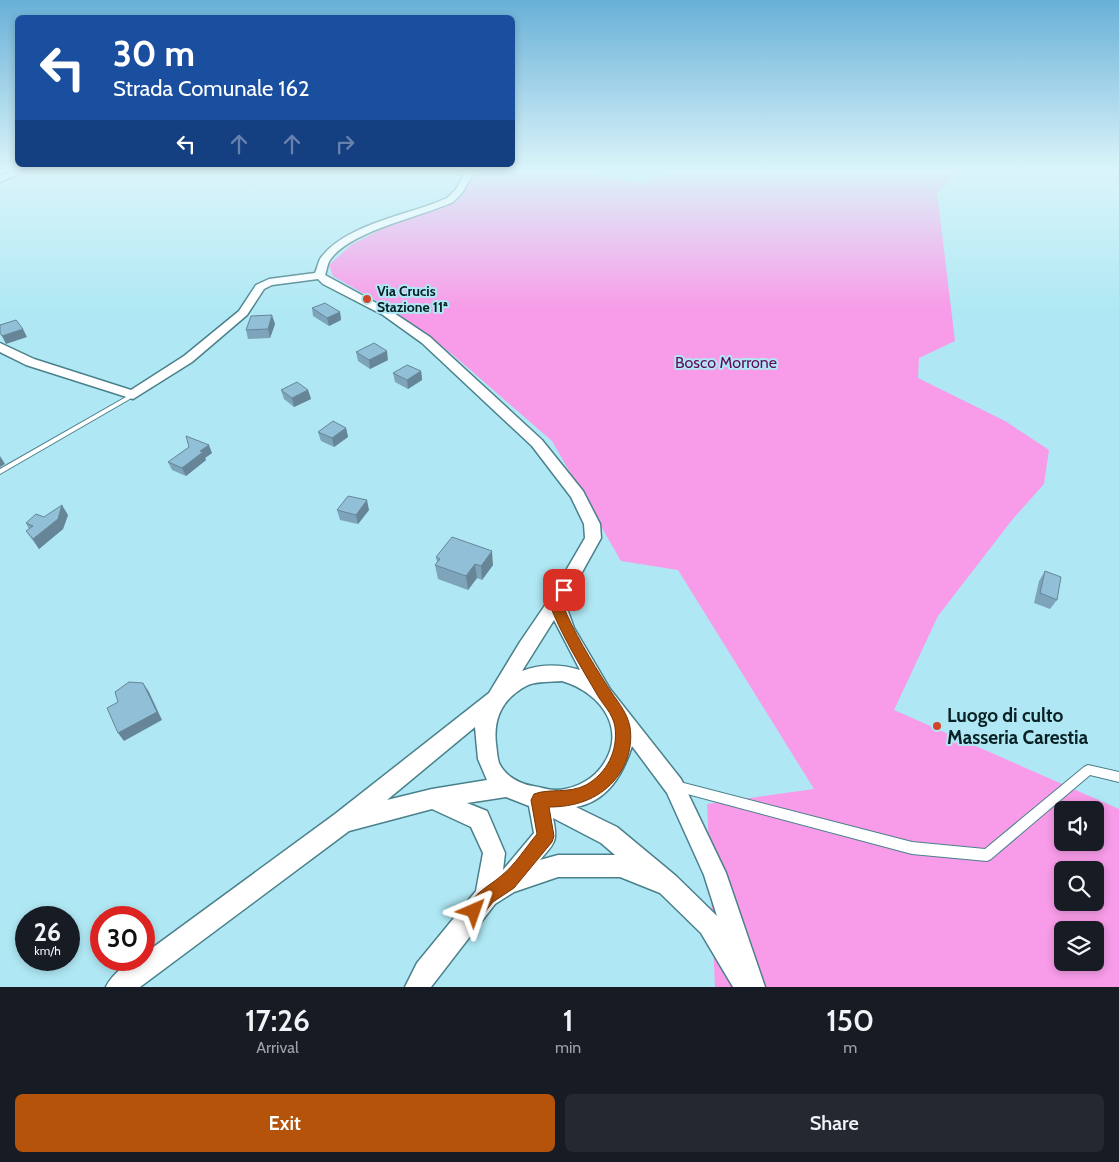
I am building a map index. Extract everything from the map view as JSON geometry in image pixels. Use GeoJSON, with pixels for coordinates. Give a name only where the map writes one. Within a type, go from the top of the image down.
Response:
{"type":"FeatureCollection","features":[{"type":"Feature","properties":{"kind":"street"},"geometry":{"type":"LineString","coordinates":[[320,276],[320,268],[330,253],[352,237],[404,218]]}},
{"type":"Feature","properties":{"kind":"street"},"geometry":{"type":"LineString","coordinates":[[0,347],[30,362],[133,394],[188,359],[243,313],[260,287],[269,282],[320,276],[327,282],[387,313],[426,340],[537,443],[578,495],[592,524],[593,538],[556,603],[526,647],[486,715],[485,734],[492,771],[505,787],[539,800],[609,835],[668,884],[709,925],[747,987]]}},
{"type":"Feature","properties":{"kind":"street"},"geometry":{"type":"LineString","coordinates":[[539,800],[562,800],[586,793],[599,786],[615,768],[623,748],[622,726],[566,630],[556,603]]}},
{"type":"Feature","properties":{"kind":"street"},"geometry":{"type":"LineString","coordinates":[[119,987],[343,822],[524,678],[562,673],[583,680],[609,701],[674,786],[715,873],[752,987]]}},
{"type":"Feature","properties":{"kind":"street"},"geometry":{"type":"LineString","coordinates":[[343,822],[432,799],[505,787]]}},
{"type":"Feature","properties":{"kind":"street"},"geometry":{"type":"LineString","coordinates":[[432,799],[479,819],[494,853],[487,896]]}},
{"type":"Feature","properties":{"kind":"street"},"geometry":{"type":"LineString","coordinates":[[508,882],[546,836],[539,800]]}},
{"type":"Feature","properties":{"kind":"street"},"geometry":{"type":"LineString","coordinates":[[418,987],[426,972],[487,896],[508,882],[558,866],[620,866],[668,884]]}},
{"type":"Feature","properties":{"kind":"lane"},"geometry":{"type":"LineString","coordinates":[[0,472],[133,394]]}},
{"type":"Feature","properties":{"kind":"lane"},"geometry":{"type":"LineString","coordinates":[[674,786],[912,848],[987,855],[1088,770],[1119,777]]}},
{"type":"Feature","properties":{"kind":"green space","name":"Bosco Morrone"},"geometry":{"type":"Polygon","coordinates":[[[410,218],[940,218],[955,341],[919,358],[918,378],[1005,421],[1049,450],[1044,484],[1012,520],[938,616],[894,710],[1101,801],[1054,801],[1054,851],[1104,851],[1104,802],[1119,809],[1119,987],[715,987],[707,804],[814,789],[678,570],[621,561],[552,441],[452,354],[396,312],[333,276],[329,265],[351,245],[380,230],[410,218]]]}},
{"type":"Feature","properties":{"kind":"building"},"geometry":{"type":"Polygon","coordinates":[[[325,303],[340,312],[327,318],[312,308],[325,303]]]}},
{"type":"Feature","properties":{"kind":"building"},"geometry":{"type":"Polygon","coordinates":[[[272,315],[268,329],[246,330],[251,316],[272,315]]]}},
{"type":"Feature","properties":{"kind":"building"},"geometry":{"type":"Polygon","coordinates":[[[16,320],[23,329],[2,336],[0,325],[16,320]]]}},
{"type":"Feature","properties":{"kind":"building"},"geometry":{"type":"Polygon","coordinates":[[[374,343],[387,351],[369,360],[356,352],[374,343]]]}},
{"type":"Feature","properties":{"kind":"building"},"geometry":{"type":"Polygon","coordinates":[[[407,365],[421,371],[407,380],[393,373],[407,365]]]}},
{"type":"Feature","properties":{"kind":"building"},"geometry":{"type":"Polygon","coordinates":[[[297,382],[308,390],[292,398],[281,390],[297,382]]]}},
{"type":"Feature","properties":{"kind":"building"},"geometry":{"type":"Polygon","coordinates":[[[333,421],[346,428],[332,438],[318,432],[333,421]]]}},
{"type":"Feature","properties":{"kind":"building"},"geometry":{"type":"Polygon","coordinates":[[[186,436],[209,445],[182,468],[168,462],[189,447],[186,436]]]}},
{"type":"Feature","properties":{"kind":"building"},"geometry":{"type":"Polygon","coordinates":[[[348,496],[367,500],[356,515],[337,510],[348,496]]]}},
{"type":"Feature","properties":{"kind":"building"},"geometry":{"type":"Polygon","coordinates":[[[62,505],[58,519],[33,539],[26,531],[33,526],[26,523],[36,514],[44,517],[62,505]]]}},
{"type":"Feature","properties":{"kind":"building"},"geometry":{"type":"Polygon","coordinates":[[[452,537],[492,551],[481,566],[475,564],[466,576],[435,565],[440,559],[436,557],[452,537]]]}},
{"type":"Feature","properties":{"kind":"building"},"geometry":{"type":"Polygon","coordinates":[[[1045,571],[1061,577],[1057,600],[1040,593],[1045,571]]]}},
{"type":"Feature","properties":{"kind":"building"},"geometry":{"type":"Polygon","coordinates":[[[129,682],[143,683],[157,712],[118,733],[107,708],[118,702],[115,692],[129,682]]]}},
{"type":"Feature","properties":{"kind":"place","name":"Via Crucis Stazione 11ª"},"geometry":{"type":"Point","coordinates":[367,299]}},
{"type":"Feature","properties":{"kind":"place","name":"Luogo di culto Masseria Carestia"},"geometry":{"type":"Point","coordinates":[937,726]}},
{"type":"Feature","properties":{"kind":"route"},"geometry":{"type":"LineString","coordinates":[[474,911],[487,896],[508,882],[546,836],[539,800],[562,800],[586,793],[599,786],[615,768],[623,748],[622,726],[614,706],[604,694],[566,630],[556,603],[564,590]]}}]}
